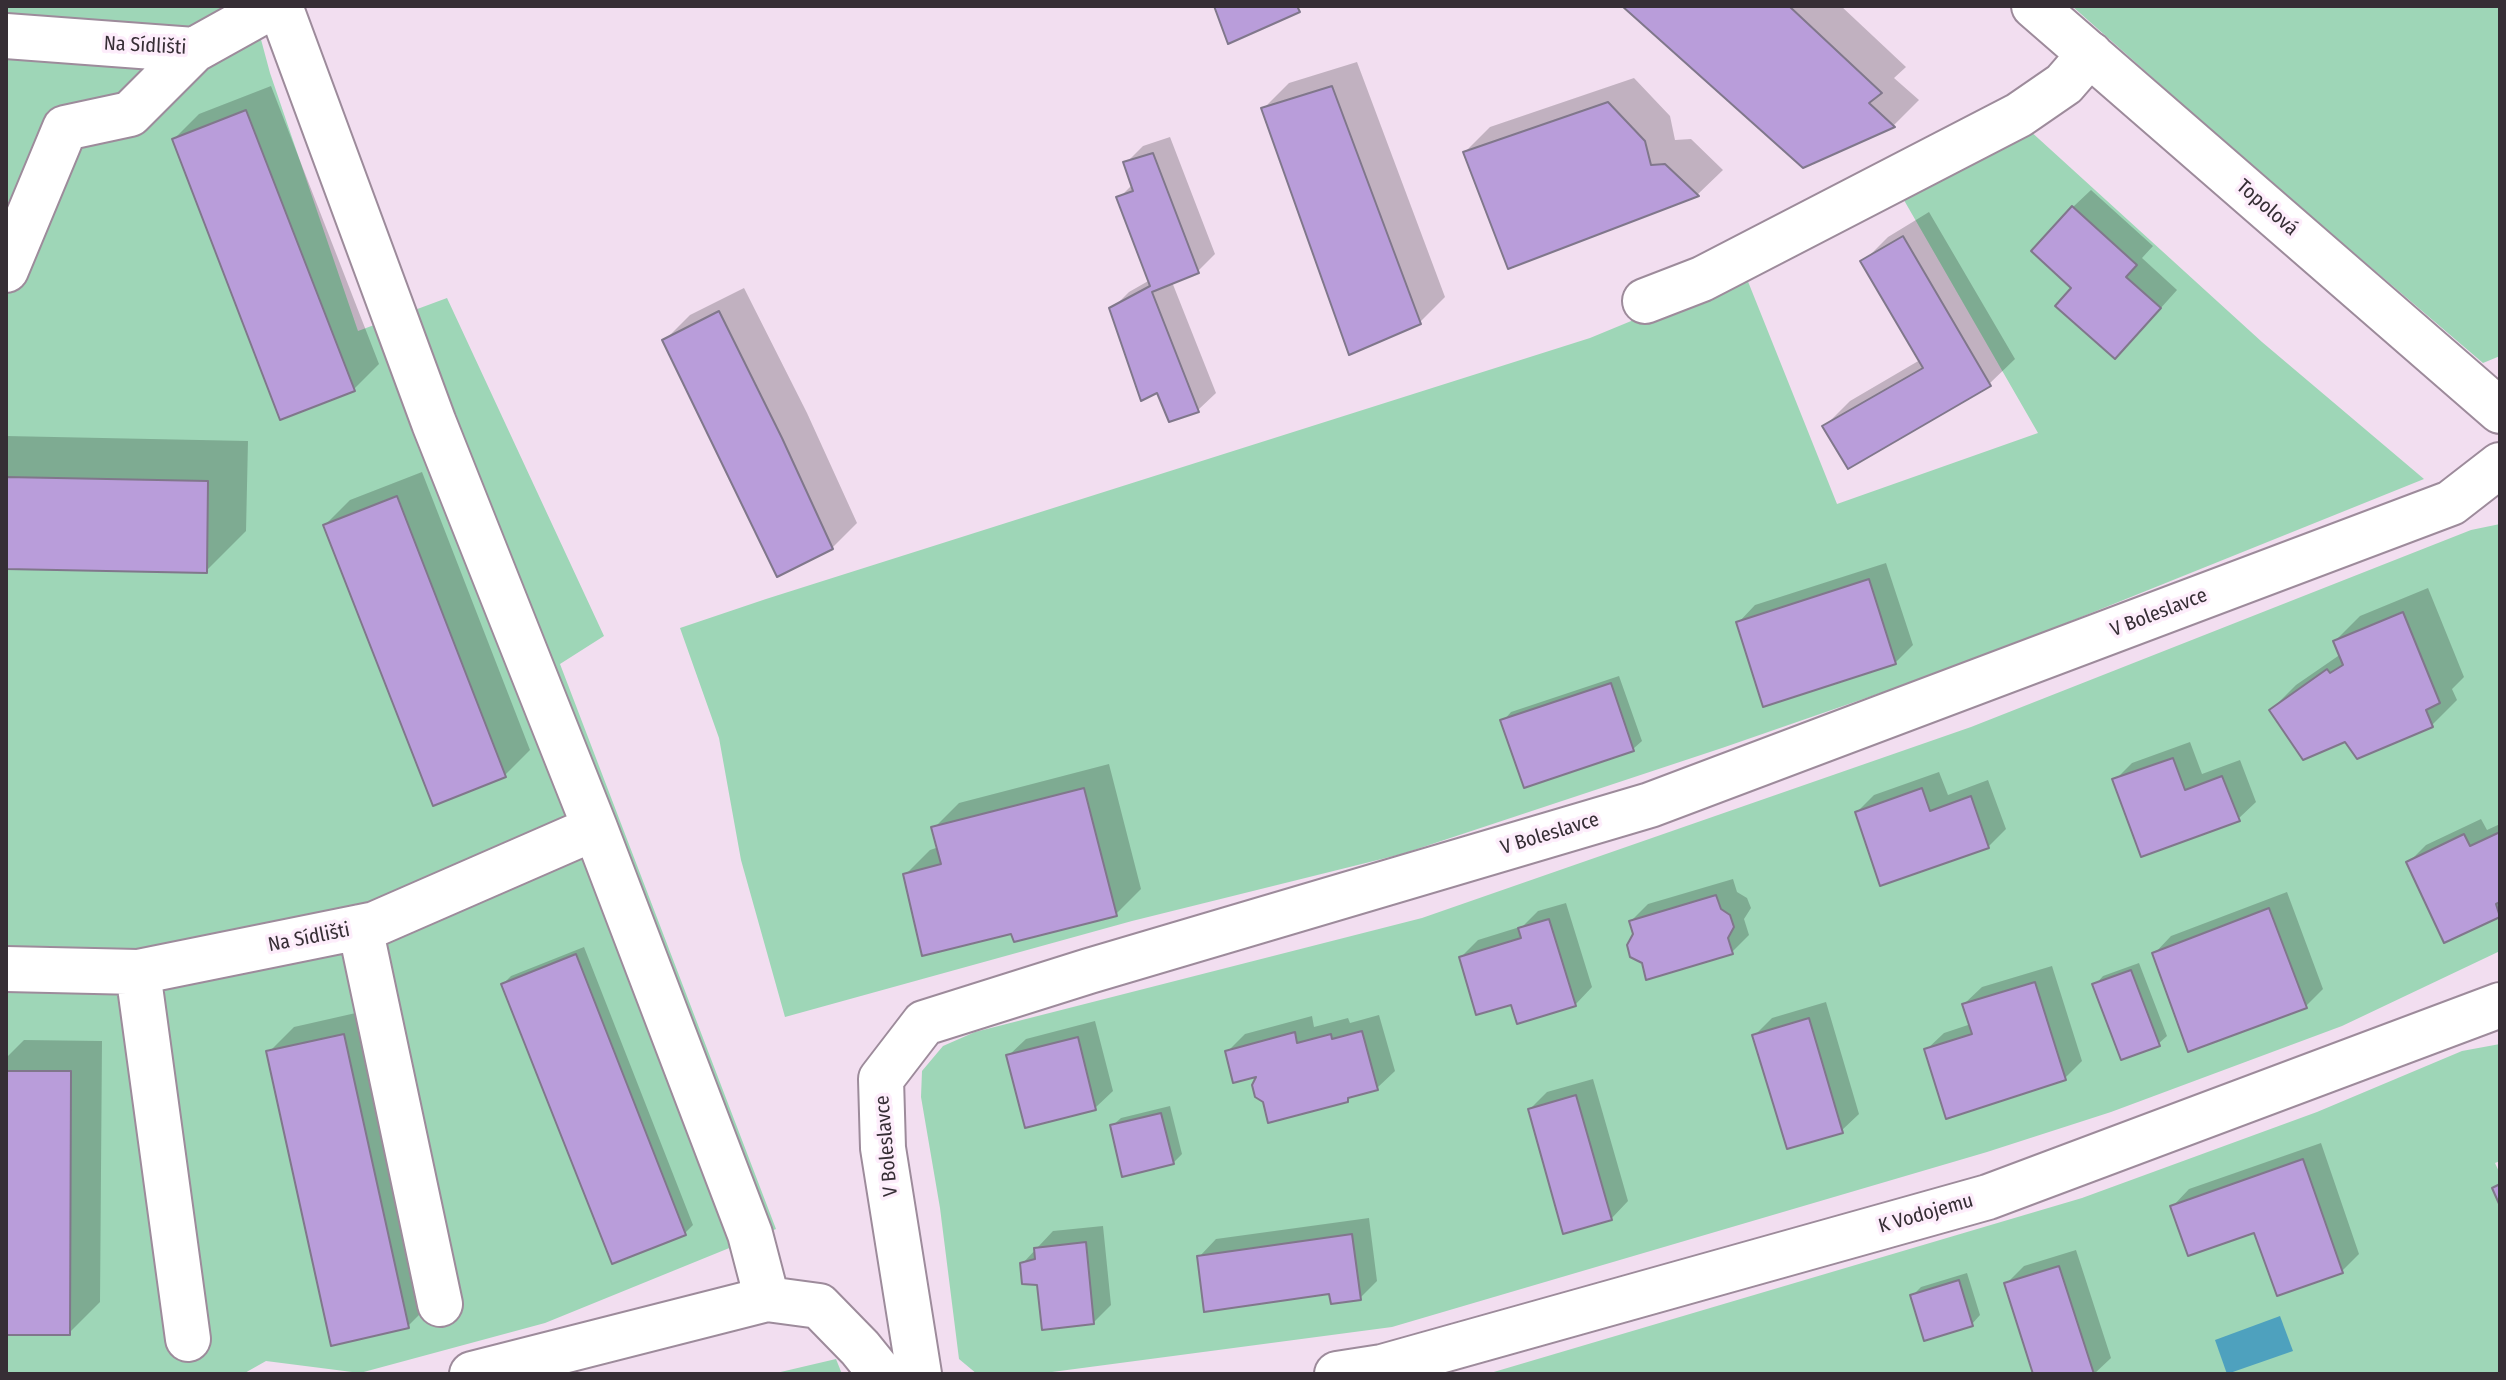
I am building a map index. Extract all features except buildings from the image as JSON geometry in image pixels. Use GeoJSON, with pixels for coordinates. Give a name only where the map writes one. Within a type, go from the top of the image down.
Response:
{"type":"FeatureCollection","features":[{"type":"Feature","properties":{"kind":"street","name":"Na Sídlišti"},"geometry":{"type":"LineString","coordinates":[[6,36],[194,50],[273,6]]}},
{"type":"Feature","properties":{"kind":"street"},"geometry":{"type":"LineString","coordinates":[[280,6],[434,423],[595,828],[750,1234],[767,1299]]}},
{"type":"Feature","properties":{"kind":"street","name":"Topolová"},"geometry":{"type":"LineString","coordinates":[[2034,6],[2500,411]]}},
{"type":"Feature","properties":{"kind":"street"},"geometry":{"type":"LineString","coordinates":[[6,270],[65,128],[130,114],[194,50]]}},
{"type":"Feature","properties":{"kind":"street"},"geometry":{"type":"LineString","coordinates":[[1645,301],[1702,279],[2019,115],[2064,84],[2090,54]]}},
{"type":"Feature","properties":{"kind":"street","name":"V Boleslavce"},"geometry":{"type":"LineString","coordinates":[[919,1374],[883,1148],[881,1079],[924,1023],[1650,805],[2451,503],[2500,465]]}},
{"type":"Feature","properties":{"kind":"street","name":"Na Sídlišti"},"geometry":{"type":"LineString","coordinates":[[6,969],[138,972],[375,924],[595,828]]}},
{"type":"Feature","properties":{"kind":"street"},"geometry":{"type":"LineString","coordinates":[[360,927],[440,1304]]}},
{"type":"Feature","properties":{"kind":"street"},"geometry":{"type":"LineString","coordinates":[[138,972],[188,1339]]}},
{"type":"Feature","properties":{"kind":"street","name":"K Vodojemu"},"geometry":{"type":"LineString","coordinates":[[1337,1374],[1382,1367],[1988,1197],[2500,1005]]}},
{"type":"Feature","properties":{"kind":"street"},"geometry":{"type":"LineString","coordinates":[[472,1374],[767,1299],[819,1306],[881,1374]]}},
{"type":"Feature","properties":{"kind":"green space"},"geometry":{"type":"Polygon","coordinates":[[[6,6],[252,6],[270,73],[358,331],[447,298],[604,636],[560,664],[776,1229],[545,1323],[360,1373],[266,1361],[243,1374],[6,1374],[6,6]]]}},
{"type":"Feature","properties":{"kind":"green space"},"geometry":{"type":"Polygon","coordinates":[[[2072,6],[2500,6],[2500,356],[2483,363],[2252,166],[2072,6]]]}},
{"type":"Feature","properties":{"kind":"green space"},"geometry":{"type":"Polygon","coordinates":[[[2028,129],[2262,342],[2424,479],[1967,663],[1402,854],[1132,921],[785,1017],[741,860],[719,738],[680,628],[1590,338],[1745,274],[1837,504],[2038,433],[1901,195],[2028,129]]]}},
{"type":"Feature","properties":{"kind":"green space"},"geometry":{"type":"Polygon","coordinates":[[[2500,524],[2500,951],[2342,1026],[2111,1112],[1987,1152],[1392,1327],[1037,1374],[977,1374],[959,1359],[940,1208],[921,1097],[922,1071],[943,1046],[975,1032],[1422,918],[1971,727],[2471,530],[2500,524]]]}},
{"type":"Feature","properties":{"kind":"green space"},"geometry":{"type":"Polygon","coordinates":[[[2500,1044],[2500,1161],[2495,1163],[2500,1174],[2500,1374],[1487,1374],[2082,1198],[2317,1112],[2462,1051],[2500,1044]]]}},
{"type":"Feature","properties":{"kind":"green space"},"geometry":{"type":"Polygon","coordinates":[[[836,1359],[842,1374],[772,1374],[836,1359]]]}},
{"type":"Feature","properties":{"kind":"water"},"geometry":{"type":"Polygon","coordinates":[[[2280,1316],[2293,1351],[2227,1374],[2215,1340],[2280,1316]]]}}]}
